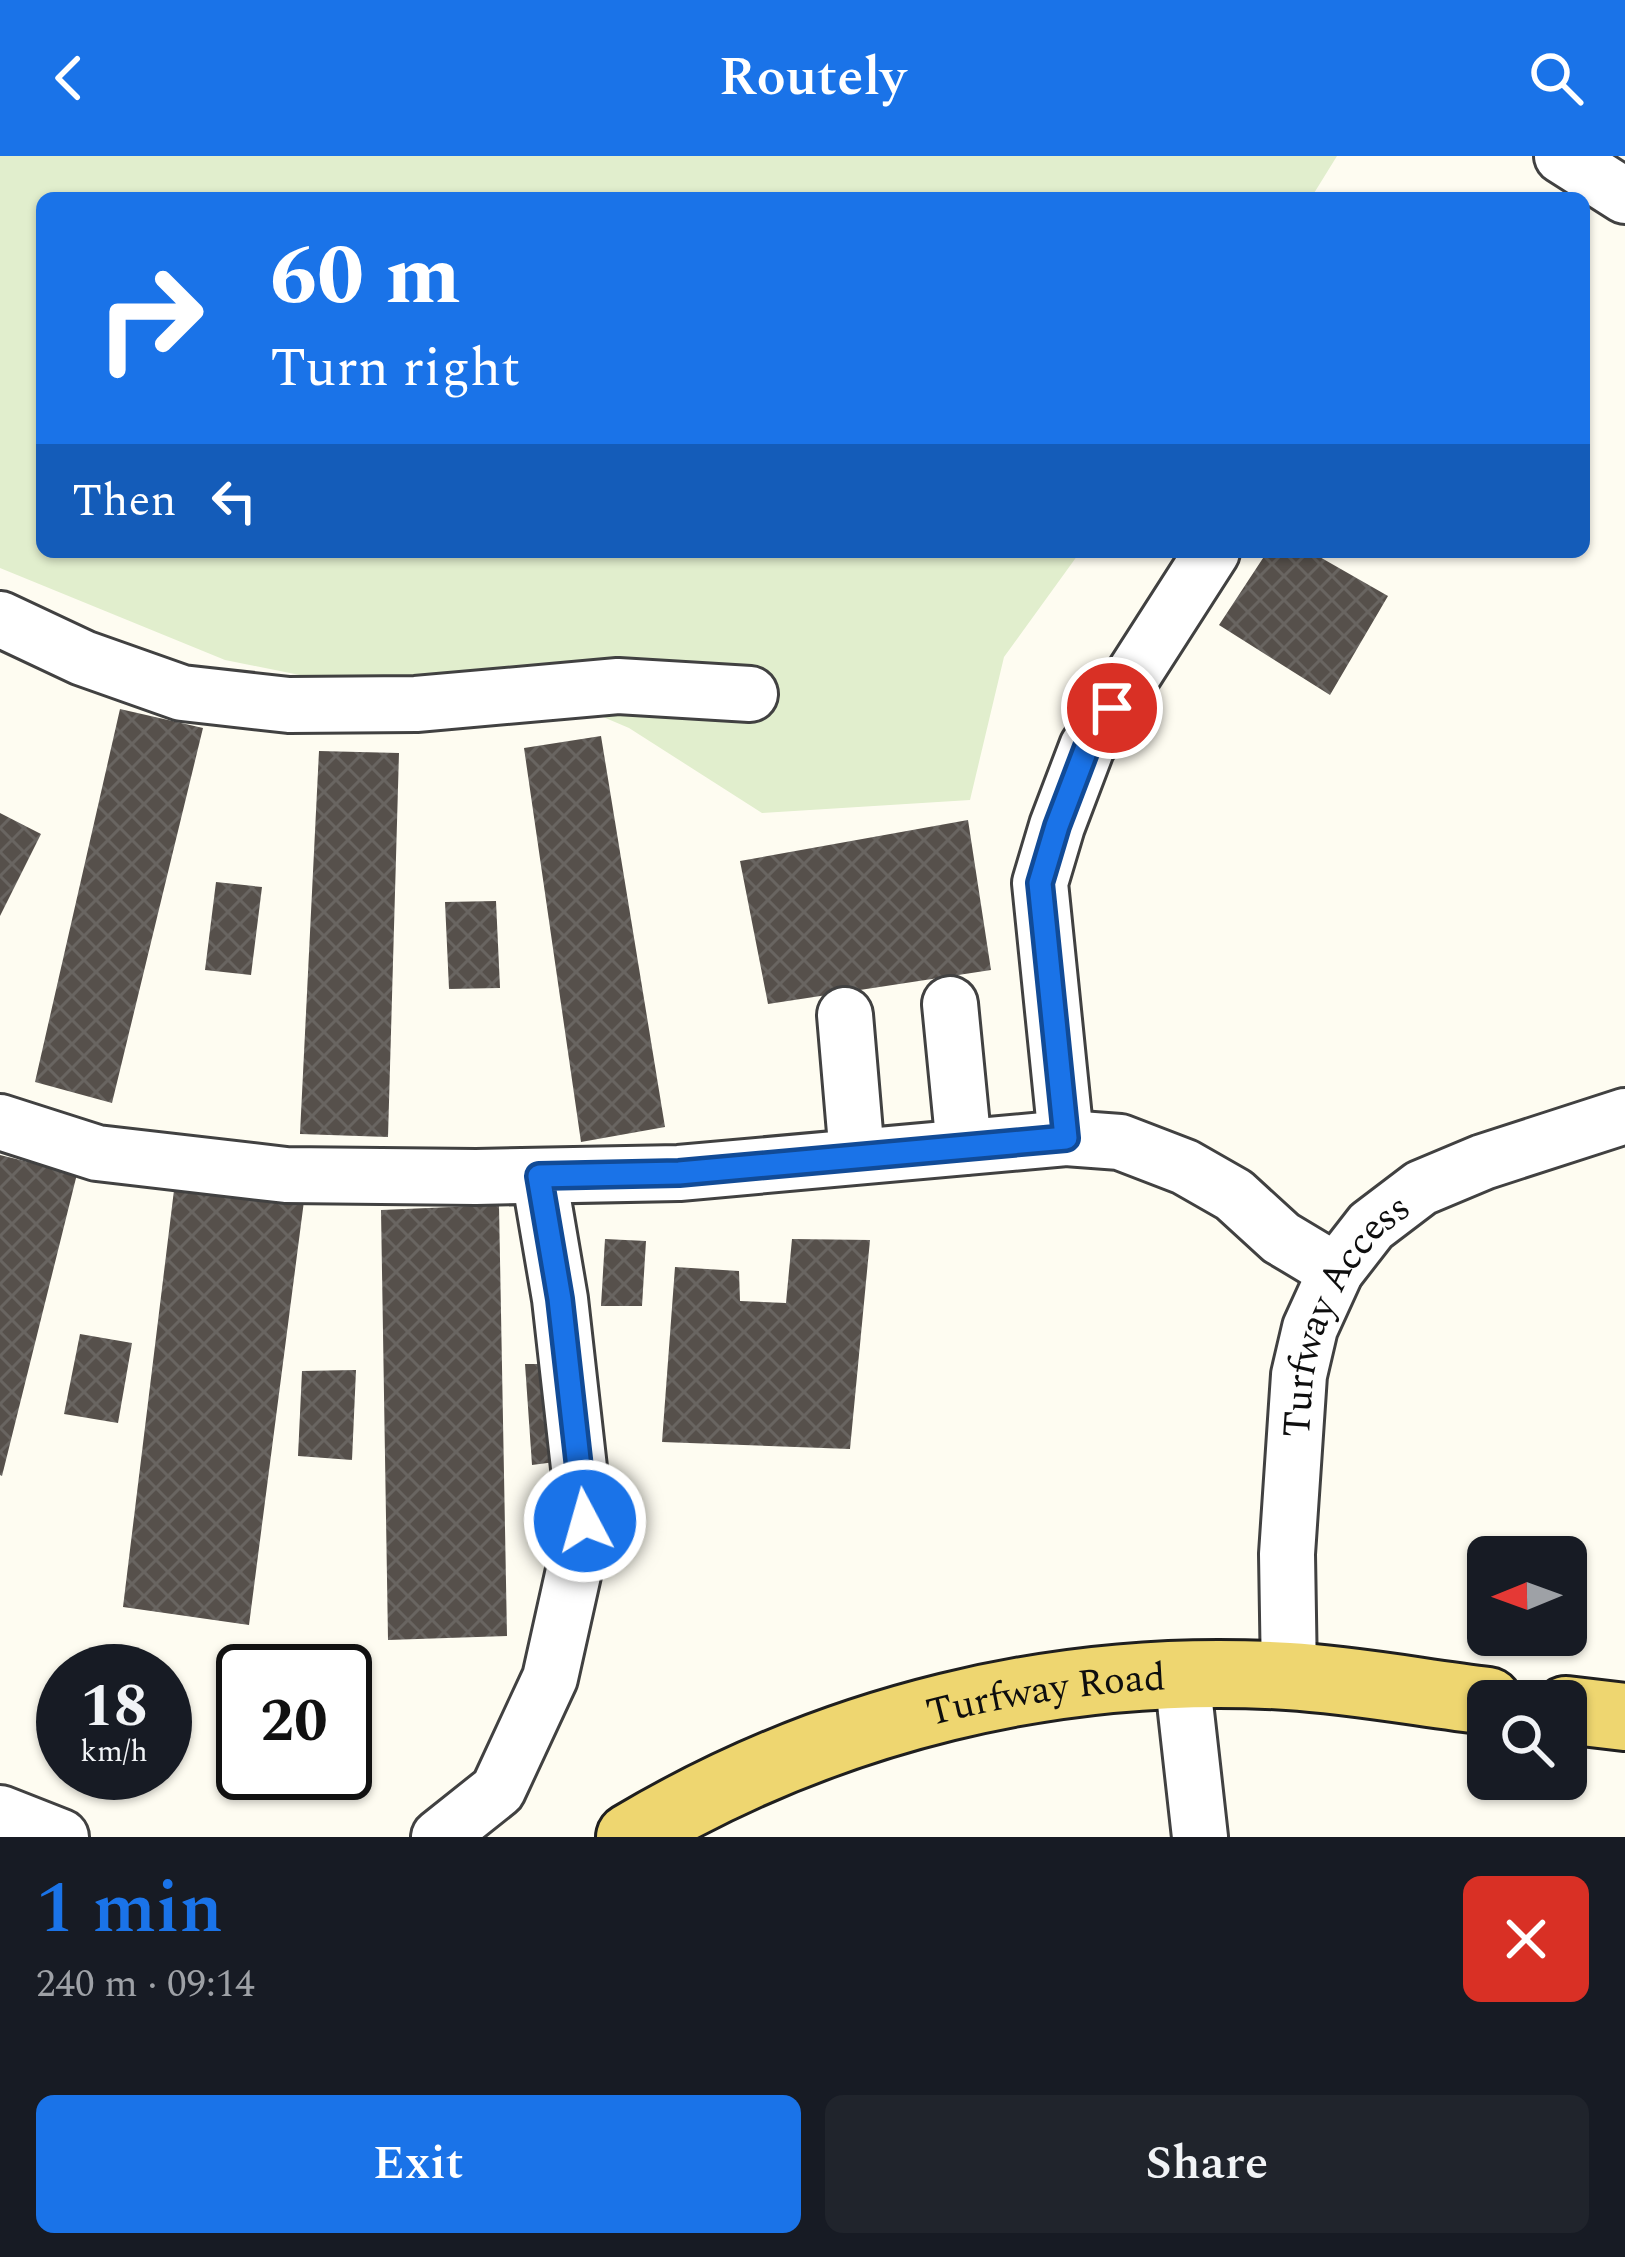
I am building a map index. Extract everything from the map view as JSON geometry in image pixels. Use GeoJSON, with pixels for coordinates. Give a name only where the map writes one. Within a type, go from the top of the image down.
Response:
{"type":"FeatureCollection","features":[{"type":"Feature","properties":{"kind":"main road","name":"Turfway Road"},"geometry":{"type":"LineString","coordinates":[[630,1837],[759,1769],[858,1731],[1002,1694],[1086,1682],[1289,1676],[1467,1698]]}},
{"type":"Feature","properties":{"kind":"main road"},"geometry":{"type":"LineString","coordinates":[[1587,1712],[1625,1717]]}},
{"type":"Feature","properties":{"kind":"street"},"geometry":{"type":"LineString","coordinates":[[1562,156],[1625,196]]}},
{"type":"Feature","properties":{"kind":"street"},"geometry":{"type":"LineString","coordinates":[[1066,1138],[1040,883],[1087,747],[1207,558]]}},
{"type":"Feature","properties":{"kind":"street"},"geometry":{"type":"LineString","coordinates":[[0,619],[82,658],[182,693],[289,705],[416,704],[618,686],[750,694]]}},
{"type":"Feature","properties":{"kind":"street"},"geometry":{"type":"LineString","coordinates":[[950,1004],[964,1147]]}},
{"type":"Feature","properties":{"kind":"street"},"geometry":{"type":"LineString","coordinates":[[844,1015],[857,1156]]}},
{"type":"Feature","properties":{"kind":"street","name":"Turfway Access"},"geometry":{"type":"LineString","coordinates":[[1289,1676],[1287,1553],[1298,1376],[1310,1328],[1336,1271],[1371,1226],[1421,1188],[1625,1116]]}},
{"type":"Feature","properties":{"kind":"street"},"geometry":{"type":"LineString","coordinates":[[0,1122],[98,1153],[286,1175],[679,1173],[1066,1138],[1120,1142],[1184,1167],[1234,1195],[1281,1238],[1336,1271]]}},
{"type":"Feature","properties":{"kind":"street"},"geometry":{"type":"LineString","coordinates":[[439,1837],[498,1790],[542,1697],[585,1521],[560,1299],[539,1176]]}},
{"type":"Feature","properties":{"kind":"street"},"geometry":{"type":"LineString","coordinates":[[1182,1676],[1200,1837]]}},
{"type":"Feature","properties":{"kind":"street"},"geometry":{"type":"LineString","coordinates":[[0,1813],[61,1837]]}},
{"type":"Feature","properties":{"kind":"green space"},"geometry":{"type":"Polygon","coordinates":[[[0,156],[1337,156],[1315,192],[36,192],[36,558],[1076,558],[1004,657],[970,800],[762,813],[629,728],[495,671],[369,689],[225,660],[0,568],[0,156]]]}},
{"type":"Feature","properties":{"kind":"building"},"geometry":{"type":"Polygon","coordinates":[[[1263,558],[1322,558],[1388,596],[1330,695],[1219,625],[1263,558]]]}},
{"type":"Feature","properties":{"kind":"building"},"geometry":{"type":"Polygon","coordinates":[[[120,709],[203,728],[112,1103],[35,1082],[120,709]]]}},
{"type":"Feature","properties":{"kind":"building"},"geometry":{"type":"Polygon","coordinates":[[[601,736],[665,1127],[581,1142],[524,748],[601,736]]]}},
{"type":"Feature","properties":{"kind":"building"},"geometry":{"type":"Polygon","coordinates":[[[319,751],[399,753],[388,1137],[300,1134],[319,751]]]}},
{"type":"Feature","properties":{"kind":"building"},"geometry":{"type":"Polygon","coordinates":[[[0,813],[41,834],[0,916],[0,813]]]}},
{"type":"Feature","properties":{"kind":"building"},"geometry":{"type":"Polygon","coordinates":[[[968,820],[991,970],[768,1004],[740,861],[968,820]]]}},
{"type":"Feature","properties":{"kind":"building"},"geometry":{"type":"Polygon","coordinates":[[[216,882],[262,887],[251,975],[205,970],[216,882]]]}},
{"type":"Feature","properties":{"kind":"building"},"geometry":{"type":"Polygon","coordinates":[[[496,901],[500,988],[449,989],[445,902],[496,901]]]}},
{"type":"Feature","properties":{"kind":"building"},"geometry":{"type":"Polygon","coordinates":[[[0,1155],[77,1174],[2,1476],[0,1475],[0,1155]]]}},
{"type":"Feature","properties":{"kind":"building"},"geometry":{"type":"Polygon","coordinates":[[[175,1182],[304,1201],[249,1625],[123,1607],[175,1182]]]}},
{"type":"Feature","properties":{"kind":"building"},"geometry":{"type":"Polygon","coordinates":[[[499,1205],[507,1636],[388,1640],[381,1210],[499,1205]]]}},
{"type":"Feature","properties":{"kind":"building"},"geometry":{"type":"Polygon","coordinates":[[[605,1239],[646,1241],[642,1306],[601,1306],[605,1239]]]}},
{"type":"Feature","properties":{"kind":"building"},"geometry":{"type":"Polygon","coordinates":[[[792,1239],[870,1240],[850,1449],[662,1442],[675,1267],[739,1271],[740,1301],[786,1303],[792,1239]]]}},
{"type":"Feature","properties":{"kind":"building"},"geometry":{"type":"Polygon","coordinates":[[[80,1334],[132,1343],[118,1423],[64,1414],[80,1334]]]}},
{"type":"Feature","properties":{"kind":"building"},"geometry":{"type":"Polygon","coordinates":[[[525,1364],[546,1364],[555,1462],[532,1465],[525,1364]]]}},
{"type":"Feature","properties":{"kind":"building"},"geometry":{"type":"Polygon","coordinates":[[[356,1370],[352,1460],[298,1456],[302,1371],[356,1370]]]}},
{"type":"Feature","properties":{"kind":"route"},"geometry":{"type":"LineString","coordinates":[[585,1521],[560,1299],[539,1176],[679,1173],[1066,1138],[1040,883],[1087,747],[1112,708]]}}]}
